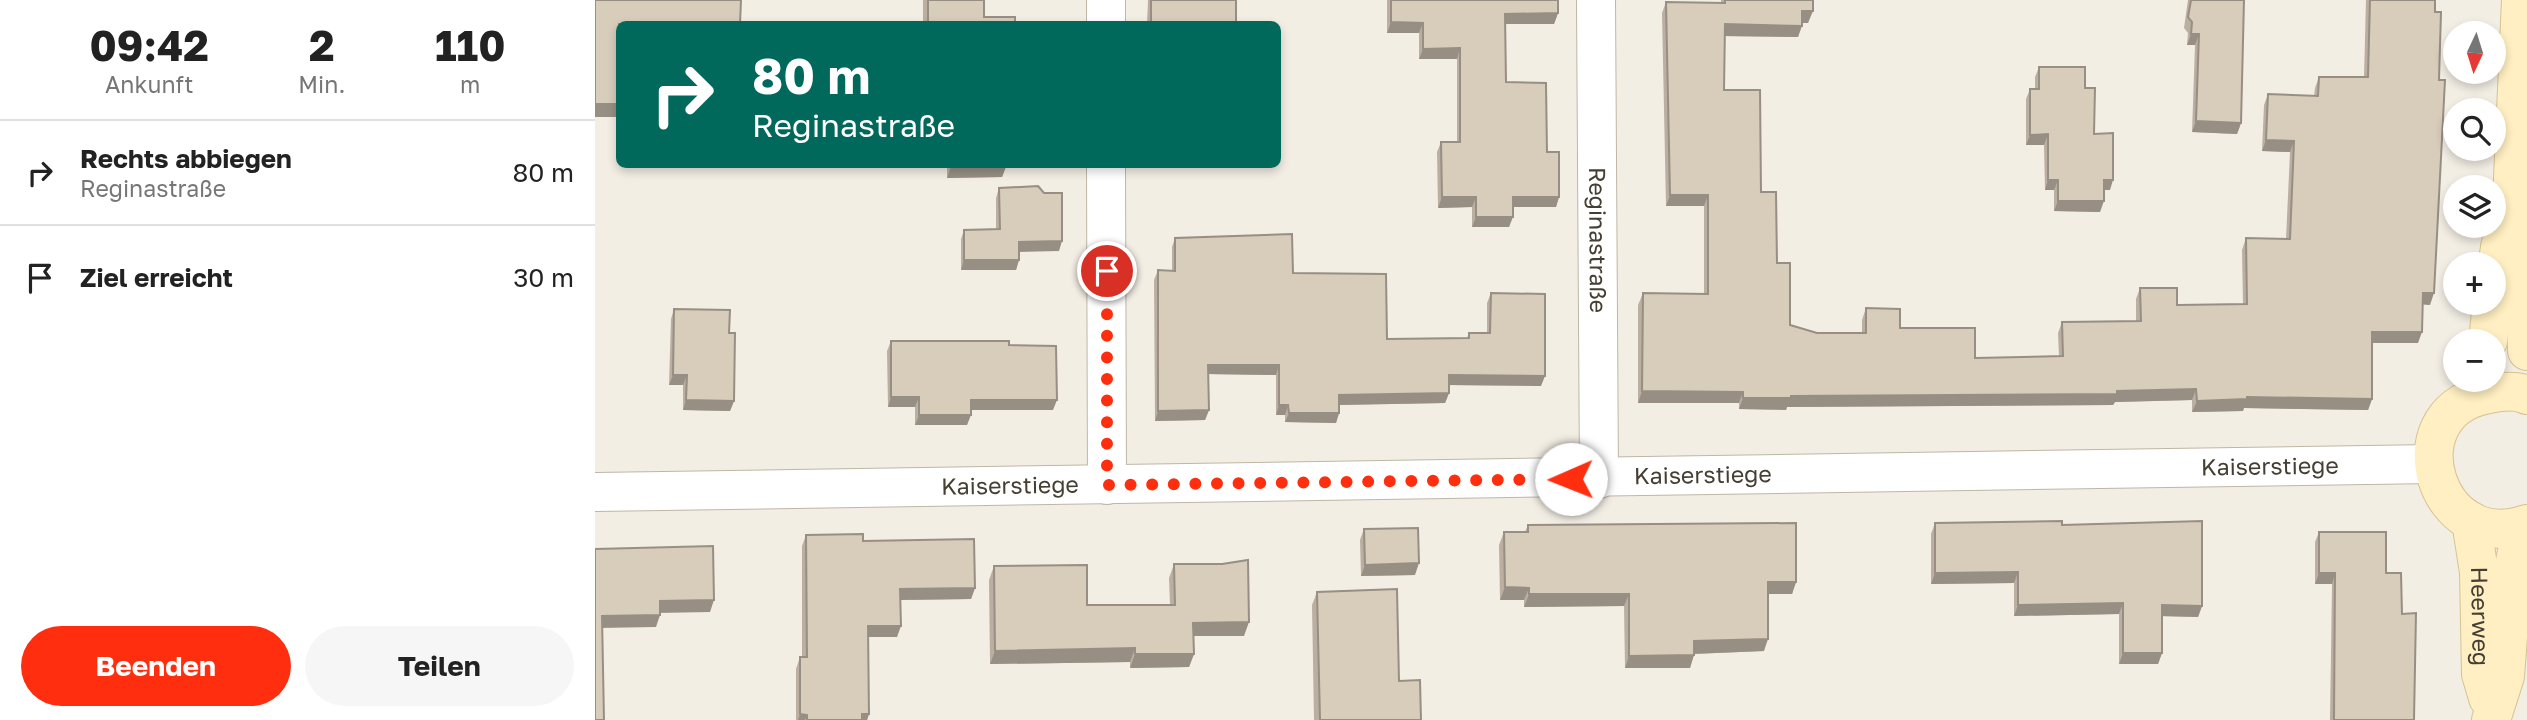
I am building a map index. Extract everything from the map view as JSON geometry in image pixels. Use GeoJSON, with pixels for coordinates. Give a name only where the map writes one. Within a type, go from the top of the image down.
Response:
{"type":"FeatureCollection","features":[{"type":"Feature","properties":{"kind":"street"},"geometry":{"type":"LineString","coordinates":[[1106,0],[1106,21]]}},
{"type":"Feature","properties":{"kind":"street","name":"Reginastraße"},"geometry":{"type":"LineString","coordinates":[[1596,0],[1599,479]]}},
{"type":"Feature","properties":{"kind":"street"},"geometry":{"type":"LineString","coordinates":[[2499,252],[2512,201],[2521,0]]}},
{"type":"Feature","properties":{"kind":"street"},"geometry":{"type":"LineString","coordinates":[[1106,168],[1107,485]]}},
{"type":"Feature","properties":{"kind":"street"},"geometry":{"type":"LineString","coordinates":[[2512,201],[2524,250],[2527,351]]}},
{"type":"Feature","properties":{"kind":"street"},"geometry":{"type":"LineString","coordinates":[[2475,392],[2451,413],[2436,437],[2433,464],[2437,484],[2447,502],[2471,521],[2497,528],[2525,525]]}},
{"type":"Feature","properties":{"kind":"street"},"geometry":{"type":"LineString","coordinates":[[2498,392],[2527,395]]}},
{"type":"Feature","properties":{"kind":"street","name":"Kaiserstiege"},"geometry":{"type":"LineString","coordinates":[[595,492],[1599,479],[2000,469],[2433,464]]}},
{"type":"Feature","properties":{"kind":"street","name":"Heerweg"},"geometry":{"type":"LineString","coordinates":[[2471,521],[2479,572],[2481,674],[2492,715]]}},
{"type":"Feature","properties":{"kind":"street","name":"Heerweg"},"geometry":{"type":"LineString","coordinates":[[2492,715],[2505,676],[2513,572],[2525,525]]}},
{"type":"Feature","properties":{"kind":"building"},"geometry":{"type":"Polygon","coordinates":[[[595,0],[741,0],[740,21],[616,21],[616,104],[595,104],[595,0]]]}},
{"type":"Feature","properties":{"kind":"building"},"geometry":{"type":"Polygon","coordinates":[[[928,0],[984,0],[984,17],[1015,17],[1015,21],[928,21],[928,0]]]}},
{"type":"Feature","properties":{"kind":"building"},"geometry":{"type":"Polygon","coordinates":[[[1151,0],[1236,0],[1236,21],[1151,21],[1151,0]]]}},
{"type":"Feature","properties":{"kind":"building"},"geometry":{"type":"Polygon","coordinates":[[[1391,0],[1558,0],[1558,13],[1505,14],[1506,82],[1546,83],[1547,152],[1559,152],[1559,197],[1513,197],[1513,217],[1476,217],[1476,197],[1442,197],[1441,142],[1460,142],[1460,48],[1423,49],[1423,23],[1391,22],[1391,0]]]}},
{"type":"Feature","properties":{"kind":"building"},"geometry":{"type":"Polygon","coordinates":[[[1725,0],[1813,0],[1813,11],[1802,11],[1802,26],[1725,24],[1724,90],[1760,90],[1761,192],[1776,192],[1777,263],[1790,263],[1790,325],[1817,333],[1866,333],[1866,308],[1900,309],[1900,328],[1975,328],[1975,358],[2063,356],[2062,322],[2141,321],[2140,288],[2177,288],[2177,305],[2247,304],[2246,238],[2290,239],[2294,141],[2266,140],[2268,94],[2318,96],[2319,77],[2368,77],[2370,0],[2435,0],[2435,12],[2441,12],[2439,80],[2443,80],[2445,84],[2434,293],[2423,293],[2422,332],[2372,332],[2372,399],[2247,397],[2197,401],[2196,389],[2117,391],[2117,394],[1791,398],[1743,398],[1743,392],[1642,391],[1643,293],[1708,294],[1708,195],[1670,195],[1666,2],[1725,3],[1725,0]]]}},
{"type":"Feature","properties":{"kind":"building"},"geometry":{"type":"Polygon","coordinates":[[[2191,0],[2244,0],[2241,123],[2196,121],[2199,34],[2191,34],[2192,22],[2188,17],[2191,0]]]}},
{"type":"Feature","properties":{"kind":"building"},"geometry":{"type":"Polygon","coordinates":[[[2039,67],[2085,67],[2085,88],[2095,88],[2094,134],[2113,133],[2113,180],[2104,180],[2104,201],[2058,201],[2058,180],[2048,180],[2048,134],[2030,135],[2030,89],[2039,89],[2039,67]]]}},
{"type":"Feature","properties":{"kind":"building"},"geometry":{"type":"Polygon","coordinates":[[[1038,186],[1044,193],[1062,193],[1062,241],[1019,242],[1019,260],[964,260],[964,230],[1000,229],[999,188],[1038,186]]]}},
{"type":"Feature","properties":{"kind":"building"},"geometry":{"type":"Polygon","coordinates":[[[1292,234],[1293,273],[1386,274],[1387,339],[1469,338],[1469,333],[1490,333],[1491,293],[1545,294],[1545,376],[1449,375],[1449,393],[1339,395],[1339,413],[1289,413],[1288,405],[1279,405],[1279,365],[1208,365],[1209,410],[1158,411],[1158,270],[1175,271],[1175,238],[1292,234]]]}},
{"type":"Feature","properties":{"kind":"building"},"geometry":{"type":"Polygon","coordinates":[[[674,309],[730,310],[729,333],[735,333],[734,401],[686,400],[687,375],[673,375],[674,309]]]}},
{"type":"Feature","properties":{"kind":"building"},"geometry":{"type":"Polygon","coordinates":[[[891,341],[1009,341],[1009,345],[1056,346],[1057,400],[971,400],[971,415],[919,415],[919,397],[891,397],[891,341]]]}},
{"type":"Feature","properties":{"kind":"building"},"geometry":{"type":"Polygon","coordinates":[[[2062,521],[2062,525],[2202,521],[2202,606],[2162,605],[2162,653],[2123,653],[2123,603],[2018,605],[2018,572],[1935,573],[1935,523],[2062,521]]]}},
{"type":"Feature","properties":{"kind":"building"},"geometry":{"type":"Polygon","coordinates":[[[1796,523],[1796,582],[1768,582],[1768,639],[1694,641],[1694,655],[1629,656],[1629,594],[1529,594],[1529,588],[1505,587],[1504,532],[1528,532],[1528,525],[1796,523]]]}},
{"type":"Feature","properties":{"kind":"building"},"geometry":{"type":"Polygon","coordinates":[[[1418,528],[1419,563],[1365,565],[1364,529],[1418,528]]]}},
{"type":"Feature","properties":{"kind":"building"},"geometry":{"type":"Polygon","coordinates":[[[2319,532],[2386,532],[2386,573],[2401,573],[2402,614],[2416,613],[2414,720],[2334,720],[2335,573],[2319,573],[2319,532]]]}},
{"type":"Feature","properties":{"kind":"building"},"geometry":{"type":"Polygon","coordinates":[[[863,534],[863,541],[974,539],[975,588],[900,589],[901,626],[868,626],[869,714],[862,714],[862,720],[807,720],[807,715],[800,714],[800,657],[807,657],[806,535],[863,534]]]}},
{"type":"Feature","properties":{"kind":"building"},"geometry":{"type":"Polygon","coordinates":[[[713,546],[714,600],[660,601],[660,615],[602,616],[604,720],[595,720],[595,549],[713,546]]]}},
{"type":"Feature","properties":{"kind":"building"},"geometry":{"type":"Polygon","coordinates":[[[1248,560],[1249,622],[1193,623],[1194,654],[1135,654],[1135,648],[995,651],[994,566],[1087,565],[1087,605],[1175,605],[1174,564],[1222,564],[1248,560]]]}},
{"type":"Feature","properties":{"kind":"building"},"geometry":{"type":"Polygon","coordinates":[[[1397,589],[1399,681],[1420,680],[1421,720],[1320,720],[1317,592],[1397,589]]]}},
{"type":"Feature","properties":{"kind":"route"},"geometry":{"type":"LineString","coordinates":[[1107,271],[1107,485],[1571,479]]}}]}
